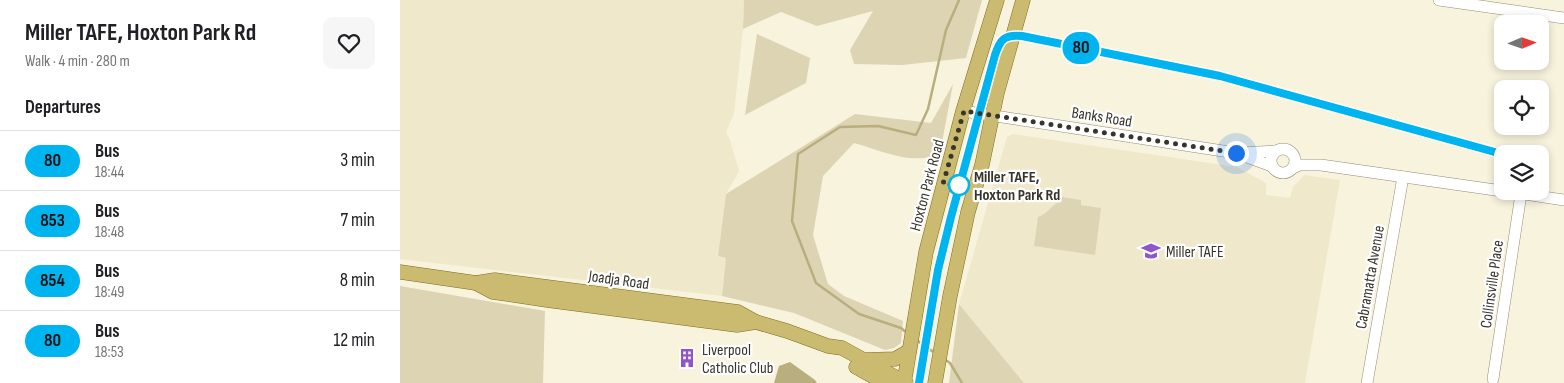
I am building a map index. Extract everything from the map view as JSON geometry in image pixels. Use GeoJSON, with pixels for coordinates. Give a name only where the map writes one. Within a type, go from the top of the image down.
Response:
{"type":"FeatureCollection","features":[{"type":"Feature","properties":{"kind":"main road","name":"Hoxton Park Road"},"geometry":{"type":"LineString","coordinates":[[905,383],[908,354],[916,321],[926,252],[964,111],[997,0]]}},
{"type":"Feature","properties":{"kind":"main road"},"geometry":{"type":"LineString","coordinates":[[936,381],[968,212],[1023,0]]}},
{"type":"Feature","properties":{"kind":"main road","name":"Joadja Road"},"geometry":{"type":"LineString","coordinates":[[400,272],[476,283],[495,280],[738,312],[756,322],[828,346],[842,348],[905,383]]}},
{"type":"Feature","properties":{"kind":"main road","name":"Joadja Road"},"geometry":{"type":"LineString","coordinates":[[828,346],[839,358],[880,382]]}},
{"type":"Feature","properties":{"kind":"main road"},"geometry":{"type":"LineString","coordinates":[[863,360],[895,359],[908,354]]}},
{"type":"Feature","properties":{"kind":"street"},"geometry":{"type":"LineString","coordinates":[[1439,0],[1564,18]]}},
{"type":"Feature","properties":{"kind":"street"},"geometry":{"type":"LineString","coordinates":[[1528,12],[1530,0]]}},
{"type":"Feature","properties":{"kind":"street","name":"Banks Road"},"geometry":{"type":"LineString","coordinates":[[964,111],[1236,153],[1272,166]]}},
{"type":"Feature","properties":{"kind":"street"},"geometry":{"type":"LineString","coordinates":[[1279,149],[1291,151],[1294,162],[1289,172],[1277,172],[1272,166],[1271,157],[1275,151],[1279,149]]}},
{"type":"Feature","properties":{"kind":"street","name":"Banks Road"},"geometry":{"type":"LineString","coordinates":[[1236,153],[1275,151]]}},
{"type":"Feature","properties":{"kind":"street"},"geometry":{"type":"LineString","coordinates":[[1294,162],[1300,165],[1321,165],[1494,190]]}},
{"type":"Feature","properties":{"kind":"street","name":"Cabramatta Avenue"},"geometry":{"type":"LineString","coordinates":[[1367,383],[1403,177]]}},
{"type":"Feature","properties":{"kind":"street"},"geometry":{"type":"LineString","coordinates":[[1549,198],[1564,200]]}},
{"type":"Feature","properties":{"kind":"street","name":"Collinsville Place"},"geometry":{"type":"LineString","coordinates":[[1493,379],[1520,200]]}},
{"type":"Feature","properties":{"kind":"shaded area"},"geometry":{"type":"Polygon","coordinates":[[[400,0],[744,0],[743,29],[734,114],[726,132],[739,171],[726,194],[718,256],[726,258],[722,296],[400,259],[400,0]]]}},
{"type":"Feature","properties":{"kind":"shaded area"},"geometry":{"type":"Polygon","coordinates":[[[744,0],[982,0],[966,58],[902,65],[854,64],[850,50],[873,11],[817,26],[781,12],[743,29],[744,0]]]}},
{"type":"Feature","properties":{"kind":"shaded area"},"geometry":{"type":"Polygon","coordinates":[[[757,34],[810,58],[806,83],[745,115],[757,34]]]}},
{"type":"Feature","properties":{"kind":"shaded area"},"geometry":{"type":"Polygon","coordinates":[[[953,84],[940,153],[930,157],[908,158],[854,143],[823,176],[813,235],[828,284],[844,296],[903,321],[901,343],[894,348],[885,350],[794,313],[722,296],[726,258],[718,256],[726,194],[855,114],[931,123],[953,84]]]}},
{"type":"Feature","properties":{"kind":"shaded area","name":"Miller TAFE"},"geometry":{"type":"Polygon","coordinates":[[[1013,134],[1237,167],[1266,183],[1266,195],[1290,198],[1293,187],[1304,175],[1340,180],[1305,383],[1024,383],[959,304],[1007,137],[1013,134]]]}},
{"type":"Feature","properties":{"kind":"shaded area"},"geometry":{"type":"Polygon","coordinates":[[[1062,197],[1081,200],[1081,205],[1101,208],[1095,255],[1034,246],[1038,217],[1062,201],[1062,197]]]}},
{"type":"Feature","properties":{"kind":"shaded area"},"geometry":{"type":"Polygon","coordinates":[[[400,286],[545,311],[543,383],[400,383],[400,286]]]}},
{"type":"Feature","properties":{"kind":"shaded area"},"geometry":{"type":"Polygon","coordinates":[[[959,304],[1024,383],[949,383],[959,304]]]}},
{"type":"Feature","properties":{"kind":"shaded area"},"geometry":{"type":"Polygon","coordinates":[[[790,362],[817,383],[774,383],[779,366],[790,362]]]}},
{"type":"Feature","properties":{"kind":"waterway"},"geometry":{"type":"LineString","coordinates":[[907,333],[901,328],[859,314],[816,283],[792,221],[798,154],[840,127],[878,126],[916,135],[928,109],[946,30],[959,0]]}},
{"type":"Feature","properties":{"kind":"waterway"},"geometry":{"type":"LineString","coordinates":[[915,339],[935,353]]}},
{"type":"Feature","properties":{"kind":"waterway"},"geometry":{"type":"LineString","coordinates":[[944,359],[950,363],[962,383]]}},
{"type":"Feature","properties":{"kind":"bus line","name":"80"},"geometry":{"type":"LineString","coordinates":[[919,383],[938,270],[951,217],[998,45],[1005,38],[1013,35],[1022,36],[1220,76],[1427,135],[1494,152]]}},
{"type":"Feature","properties":{"kind":"place","name":"Miller TAFE, Hoxton Park Rd"},"geometry":{"type":"Point","coordinates":[959,185]}},
{"type":"Feature","properties":{"kind":"place","name":"Miller TAFE"},"geometry":{"type":"Point","coordinates":[1151,251]}},
{"type":"Feature","properties":{"kind":"place","name":"Liverpool Catholic Club"},"geometry":{"type":"Point","coordinates":[687,358]}},
{"type":"Feature","properties":{"kind":"route"},"geometry":{"type":"LineString","coordinates":[[959,185],[943,184],[964,111],[1236,153]]}}]}
